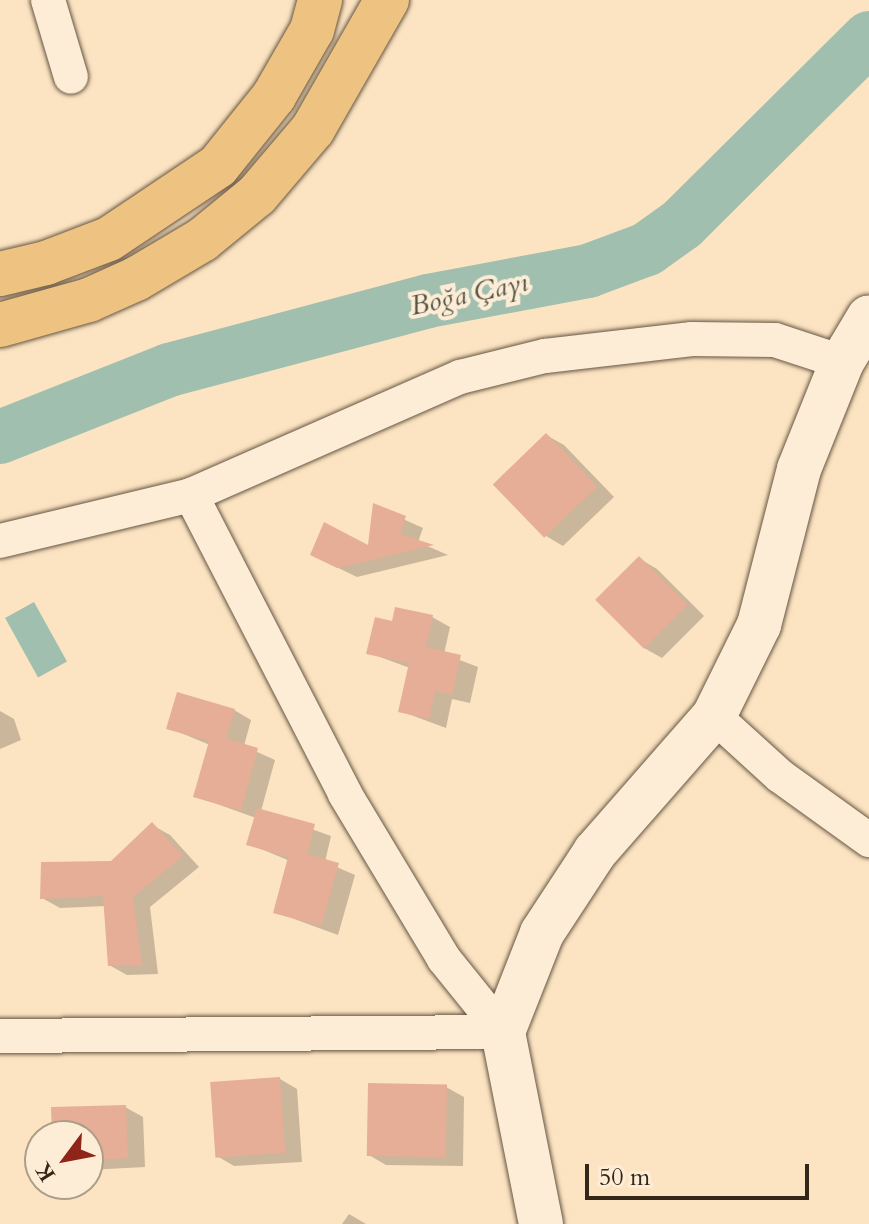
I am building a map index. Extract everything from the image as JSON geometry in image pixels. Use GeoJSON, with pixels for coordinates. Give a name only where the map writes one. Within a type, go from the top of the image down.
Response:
{"type":"FeatureCollection","features":[{"type":"Feature","properties":{"kind":"highway"},"geometry":{"type":"LineString","coordinates":[[0,274],[46,263],[109,239],[218,166],[274,96],[312,30],[320,0]]}},
{"type":"Feature","properties":{"kind":"highway"},"geometry":{"type":"LineString","coordinates":[[0,325],[89,300],[136,279],[202,240],[257,195],[313,129],[387,0]]}},
{"type":"Feature","properties":{"kind":"street"},"geometry":{"type":"LineString","coordinates":[[48,0],[71,77]]}},
{"type":"Feature","properties":{"kind":"street"},"geometry":{"type":"LineString","coordinates":[[503,1032],[542,933],[595,852],[714,716],[759,625],[799,469],[842,362],[869,317]]}},
{"type":"Feature","properties":{"kind":"street"},"geometry":{"type":"LineString","coordinates":[[0,541],[191,495],[460,377],[545,356],[692,339],[775,340],[842,362]]}},
{"type":"Feature","properties":{"kind":"street"},"geometry":{"type":"LineString","coordinates":[[191,495],[345,794],[444,959],[503,1032],[541,1224]]}},
{"type":"Feature","properties":{"kind":"street"},"geometry":{"type":"LineString","coordinates":[[714,716],[780,776],[869,840]]}},
{"type":"Feature","properties":{"kind":"street"},"geometry":{"type":"LineString","coordinates":[[0,1036],[503,1032]]}},
{"type":"Feature","properties":{"kind":"shaded area"},"geometry":{"type":"Polygon","coordinates":[[[34,602],[67,661],[38,677],[5,618],[34,602]]]}},
{"type":"Feature","properties":{"kind":"building"},"geometry":{"type":"Polygon","coordinates":[[[546,433],[597,486],[544,538],[493,484],[546,433]]]}},
{"type":"Feature","properties":{"kind":"building"},"geometry":{"type":"Polygon","coordinates":[[[373,503],[406,516],[400,534],[434,545],[337,568],[310,555],[324,522],[368,545],[373,503]]]}},
{"type":"Feature","properties":{"kind":"building"},"geometry":{"type":"Polygon","coordinates":[[[639,556],[688,605],[644,649],[595,600],[639,556]]]}},
{"type":"Feature","properties":{"kind":"building"},"geometry":{"type":"Polygon","coordinates":[[[395,607],[433,615],[426,647],[461,655],[452,695],[435,691],[429,719],[398,712],[409,663],[366,654],[375,617],[392,621],[395,607]]]}},
{"type":"Feature","properties":{"kind":"building"},"geometry":{"type":"Polygon","coordinates":[[[177,692],[235,709],[226,738],[258,748],[241,811],[193,797],[209,741],[166,729],[177,692]]]}},
{"type":"Feature","properties":{"kind":"building"},"geometry":{"type":"Polygon","coordinates":[[[257,808],[315,824],[307,854],[339,863],[321,926],[273,913],[288,857],[246,845],[257,808]]]}},
{"type":"Feature","properties":{"kind":"building"},"geometry":{"type":"Polygon","coordinates":[[[152,822],[183,856],[133,897],[142,965],[108,966],[103,896],[40,899],[41,862],[111,861],[152,822]]]}},
{"type":"Feature","properties":{"kind":"building"},"geometry":{"type":"Polygon","coordinates":[[[280,1077],[285,1153],[215,1158],[210,1082],[280,1077]]]}},
{"type":"Feature","properties":{"kind":"building"},"geometry":{"type":"Polygon","coordinates":[[[368,1083],[447,1084],[446,1157],[367,1156],[368,1083]]]}},
{"type":"Feature","properties":{"kind":"building"},"geometry":{"type":"Polygon","coordinates":[[[126,1105],[128,1158],[104,1159],[104,1120],[51,1120],[51,1107],[126,1105]]]}},
{"type":"Feature","properties":{"kind":"waterway","name":"Boğa Çayı"},"geometry":{"type":"LineString","coordinates":[[0,437],[169,370],[428,301],[588,271],[647,249],[682,224],[869,38]]}}]}
